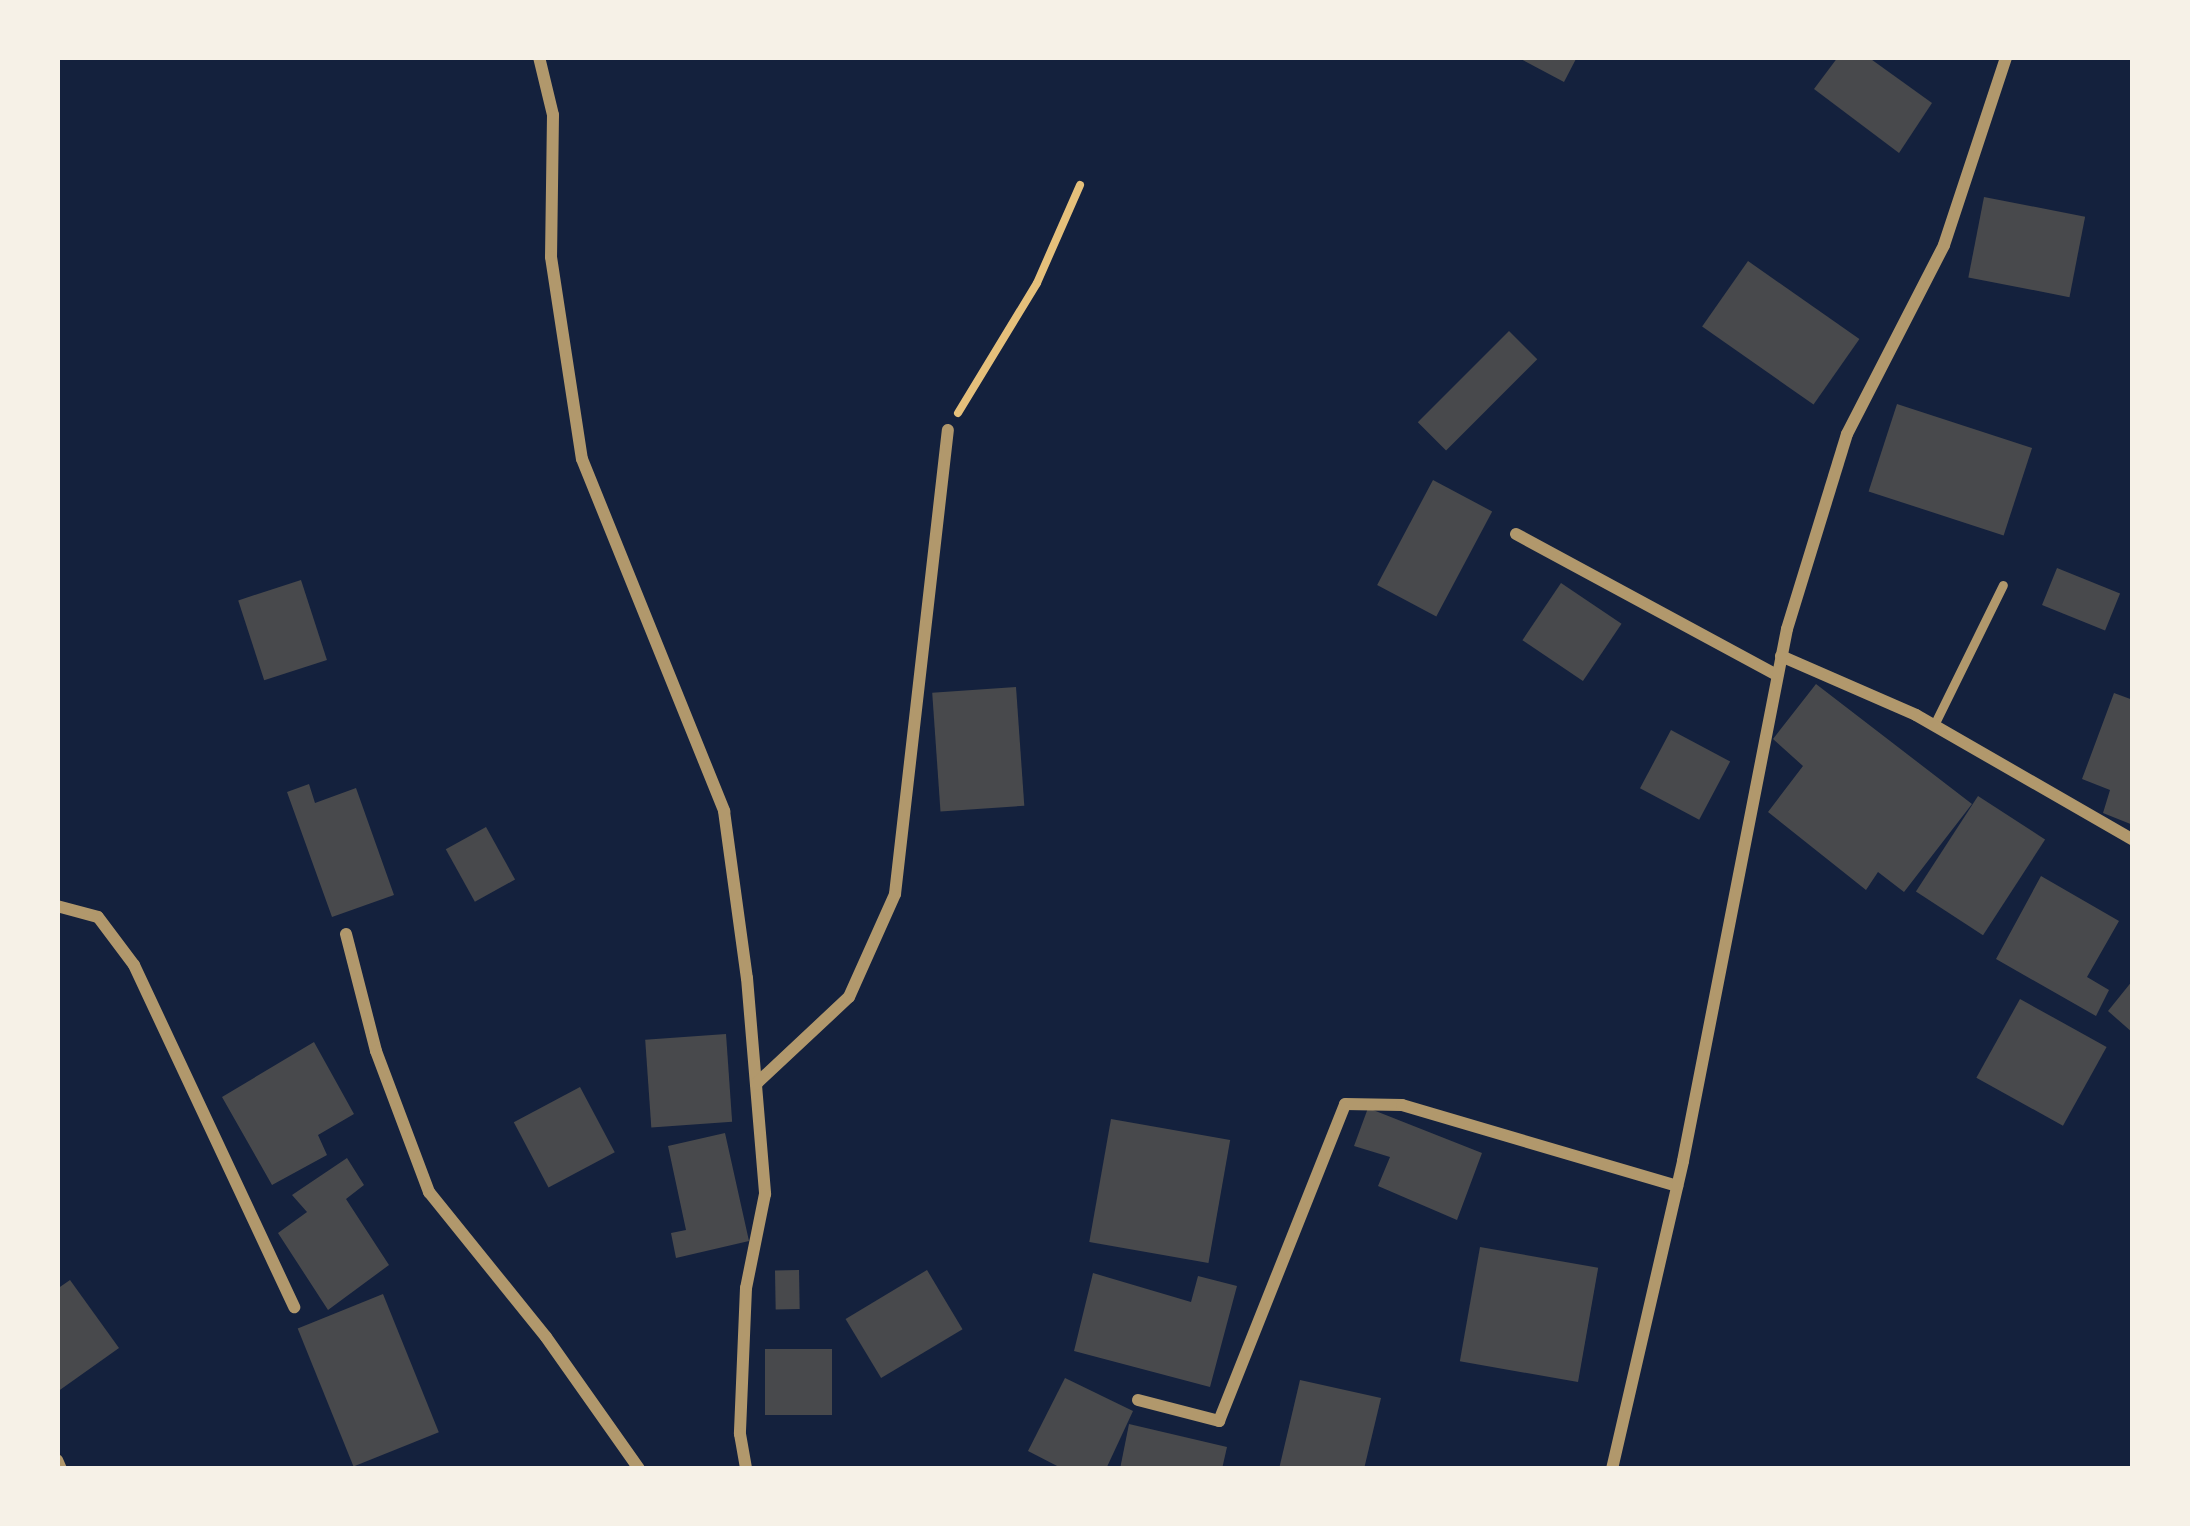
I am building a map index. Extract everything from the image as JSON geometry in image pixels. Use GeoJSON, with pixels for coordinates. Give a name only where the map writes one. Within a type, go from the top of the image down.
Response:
{"type":"FeatureCollection","features":[{"type":"Feature","properties":{"kind":"street"},"geometry":{"type":"LineString","coordinates":[[539,57],[553,115],[551,256],[582,459],[724,811],[765,1194],[746,1288],[740,1434],[746,1469]]}},
{"type":"Feature","properties":{"kind":"street"},"geometry":{"type":"LineString","coordinates":[[1612,1469],[1677,1186],[1781,656],[1847,434],[1944,245],[2006,57]]}},
{"type":"Feature","properties":{"kind":"street"},"geometry":{"type":"LineString","coordinates":[[756,1084],[849,997],[895,894],[948,430]]}},
{"type":"Feature","properties":{"kind":"street"},"geometry":{"type":"LineString","coordinates":[[1516,534],[1777,675]]}},
{"type":"Feature","properties":{"kind":"street"},"geometry":{"type":"LineString","coordinates":[[1781,656],[1934,725],[2133,840]]}},
{"type":"Feature","properties":{"kind":"street"},"geometry":{"type":"LineString","coordinates":[[57,906],[98,917],[134,965],[294,1307]]}},
{"type":"Feature","properties":{"kind":"street"},"geometry":{"type":"LineString","coordinates":[[346,934],[376,1051],[429,1192],[546,1336],[639,1469]]}},
{"type":"Feature","properties":{"kind":"street"},"geometry":{"type":"LineString","coordinates":[[1138,1400],[1219,1421],[1345,1104],[1402,1105],[1677,1186]]}},
{"type":"Feature","properties":{"kind":"street"},"geometry":{"type":"LineString","coordinates":[[57,1460],[61,1469]]}},
{"type":"Feature","properties":{"kind":"lane"},"geometry":{"type":"LineString","coordinates":[[1934,725],[2003,585]]}},
{"type":"Feature","properties":{"kind":"path"},"geometry":{"type":"LineString","coordinates":[[948,430],[1037,283],[1080,185]]}},
{"type":"Feature","properties":{"kind":"building"},"geometry":{"type":"Polygon","coordinates":[[[1517,57],[1577,57],[1564,82],[1517,57]]]}},
{"type":"Feature","properties":{"kind":"building"},"geometry":{"type":"Polygon","coordinates":[[[1838,57],[1868,57],[1932,103],[1899,153],[1814,89],[1838,57]]]}},
{"type":"Feature","properties":{"kind":"building"},"geometry":{"type":"Polygon","coordinates":[[[1984,197],[2085,217],[2069,297],[1968,277],[1984,197]]]}},
{"type":"Feature","properties":{"kind":"building"},"geometry":{"type":"Polygon","coordinates":[[[1748,261],[1859,339],[1814,405],[1702,327],[1748,261]]]}},
{"type":"Feature","properties":{"kind":"building"},"geometry":{"type":"Polygon","coordinates":[[[1509,331],[1537,359],[1446,451],[1418,422],[1509,331]]]}},
{"type":"Feature","properties":{"kind":"building"},"geometry":{"type":"Polygon","coordinates":[[[1897,404],[2032,448],[2004,535],[1869,491],[1897,404]]]}},
{"type":"Feature","properties":{"kind":"building"},"geometry":{"type":"Polygon","coordinates":[[[1433,480],[1492,511],[1436,617],[1377,585],[1433,480]]]}},
{"type":"Feature","properties":{"kind":"building"},"geometry":{"type":"Polygon","coordinates":[[[2057,568],[2120,593],[2105,631],[2042,605],[2057,568]]]}},
{"type":"Feature","properties":{"kind":"building"},"geometry":{"type":"Polygon","coordinates":[[[301,580],[327,660],[264,680],[238,600],[301,580]]]}},
{"type":"Feature","properties":{"kind":"building"},"geometry":{"type":"Polygon","coordinates":[[[1561,583],[1622,624],[1583,681],[1522,640],[1561,583]]]}},
{"type":"Feature","properties":{"kind":"building"},"geometry":{"type":"Polygon","coordinates":[[[1816,684],[1972,804],[1904,892],[1878,872],[1866,890],[1768,812],[1803,766],[1773,739],[1816,684]]]}},
{"type":"Feature","properties":{"kind":"building"},"geometry":{"type":"Polygon","coordinates":[[[1016,687],[1024,806],[941,812],[932,693],[1016,687]]]}},
{"type":"Feature","properties":{"kind":"building"},"geometry":{"type":"Polygon","coordinates":[[[2114,693],[2133,700],[2133,825],[2103,813],[2110,790],[2082,779],[2114,693]]]}},
{"type":"Feature","properties":{"kind":"building"},"geometry":{"type":"Polygon","coordinates":[[[1671,730],[1730,761],[1699,820],[1640,788],[1671,730]]]}},
{"type":"Feature","properties":{"kind":"building"},"geometry":{"type":"Polygon","coordinates":[[[309,784],[315,803],[356,788],[394,895],[332,917],[287,792],[309,784]]]}},
{"type":"Feature","properties":{"kind":"building"},"geometry":{"type":"Polygon","coordinates":[[[1978,796],[2045,840],[1983,935],[1916,892],[1978,796]]]}},
{"type":"Feature","properties":{"kind":"building"},"geometry":{"type":"Polygon","coordinates":[[[486,827],[515,879],[475,902],[446,849],[486,827]]]}},
{"type":"Feature","properties":{"kind":"building"},"geometry":{"type":"Polygon","coordinates":[[[2041,876],[2119,921],[2087,977],[2109,990],[2096,1016],[1996,959],[2041,876]]]}},
{"type":"Feature","properties":{"kind":"building"},"geometry":{"type":"Polygon","coordinates":[[[2133,980],[2133,1033],[2108,1011],[2133,980]]]}},
{"type":"Feature","properties":{"kind":"building"},"geometry":{"type":"Polygon","coordinates":[[[2020,999],[2107,1047],[2063,1126],[1976,1078],[2020,999]]]}},
{"type":"Feature","properties":{"kind":"building"},"geometry":{"type":"Polygon","coordinates":[[[726,1034],[732,1122],[651,1127],[645,1040],[726,1034]]]}},
{"type":"Feature","properties":{"kind":"building"},"geometry":{"type":"Polygon","coordinates":[[[314,1042],[354,1114],[318,1135],[327,1155],[272,1185],[222,1097],[314,1042]]]}},
{"type":"Feature","properties":{"kind":"building"},"geometry":{"type":"Polygon","coordinates":[[[580,1087],[615,1152],[549,1188],[514,1122],[580,1087]]]}},
{"type":"Feature","properties":{"kind":"building"},"geometry":{"type":"Polygon","coordinates":[[[1368,1108],[1482,1153],[1457,1220],[1378,1186],[1390,1157],[1354,1146],[1368,1108]]]}},
{"type":"Feature","properties":{"kind":"building"},"geometry":{"type":"Polygon","coordinates":[[[1111,1119],[1230,1140],[1208,1263],[1089,1242],[1111,1119]]]}},
{"type":"Feature","properties":{"kind":"building"},"geometry":{"type":"Polygon","coordinates":[[[725,1133],[749,1241],[676,1258],[671,1233],[686,1230],[668,1146],[725,1133]]]}},
{"type":"Feature","properties":{"kind":"building"},"geometry":{"type":"Polygon","coordinates":[[[347,1158],[364,1185],[346,1199],[389,1265],[328,1310],[278,1233],[307,1212],[292,1195],[347,1158]]]}},
{"type":"Feature","properties":{"kind":"building"},"geometry":{"type":"Polygon","coordinates":[[[1480,1247],[1598,1268],[1578,1382],[1460,1361],[1480,1247]]]}},
{"type":"Feature","properties":{"kind":"building"},"geometry":{"type":"Polygon","coordinates":[[[775,1270],[799,1270],[800,1309],[776,1309],[775,1270]]]}},
{"type":"Feature","properties":{"kind":"building"},"geometry":{"type":"Polygon","coordinates":[[[927,1270],[963,1329],[881,1378],[846,1319],[927,1270]]]}},
{"type":"Feature","properties":{"kind":"building"},"geometry":{"type":"Polygon","coordinates":[[[1093,1273],[1191,1302],[1198,1276],[1237,1286],[1210,1387],[1074,1351],[1093,1273]]]}},
{"type":"Feature","properties":{"kind":"building"},"geometry":{"type":"Polygon","coordinates":[[[70,1280],[119,1348],[57,1392],[57,1289],[70,1280]]]}},
{"type":"Feature","properties":{"kind":"building"},"geometry":{"type":"Polygon","coordinates":[[[383,1294],[439,1432],[354,1467],[298,1328],[383,1294]]]}},
{"type":"Feature","properties":{"kind":"building"},"geometry":{"type":"Polygon","coordinates":[[[765,1349],[832,1349],[832,1415],[765,1415],[765,1349]]]}},
{"type":"Feature","properties":{"kind":"building"},"geometry":{"type":"Polygon","coordinates":[[[1065,1378],[1133,1411],[1106,1469],[1063,1469],[1028,1451],[1065,1378]]]}},
{"type":"Feature","properties":{"kind":"building"},"geometry":{"type":"Polygon","coordinates":[[[1300,1380],[1381,1398],[1364,1469],[1279,1469],[1300,1380]]]}},
{"type":"Feature","properties":{"kind":"building"},"geometry":{"type":"Polygon","coordinates":[[[1129,1424],[1227,1447],[1222,1469],[1120,1469],[1129,1424]]]}}]}
